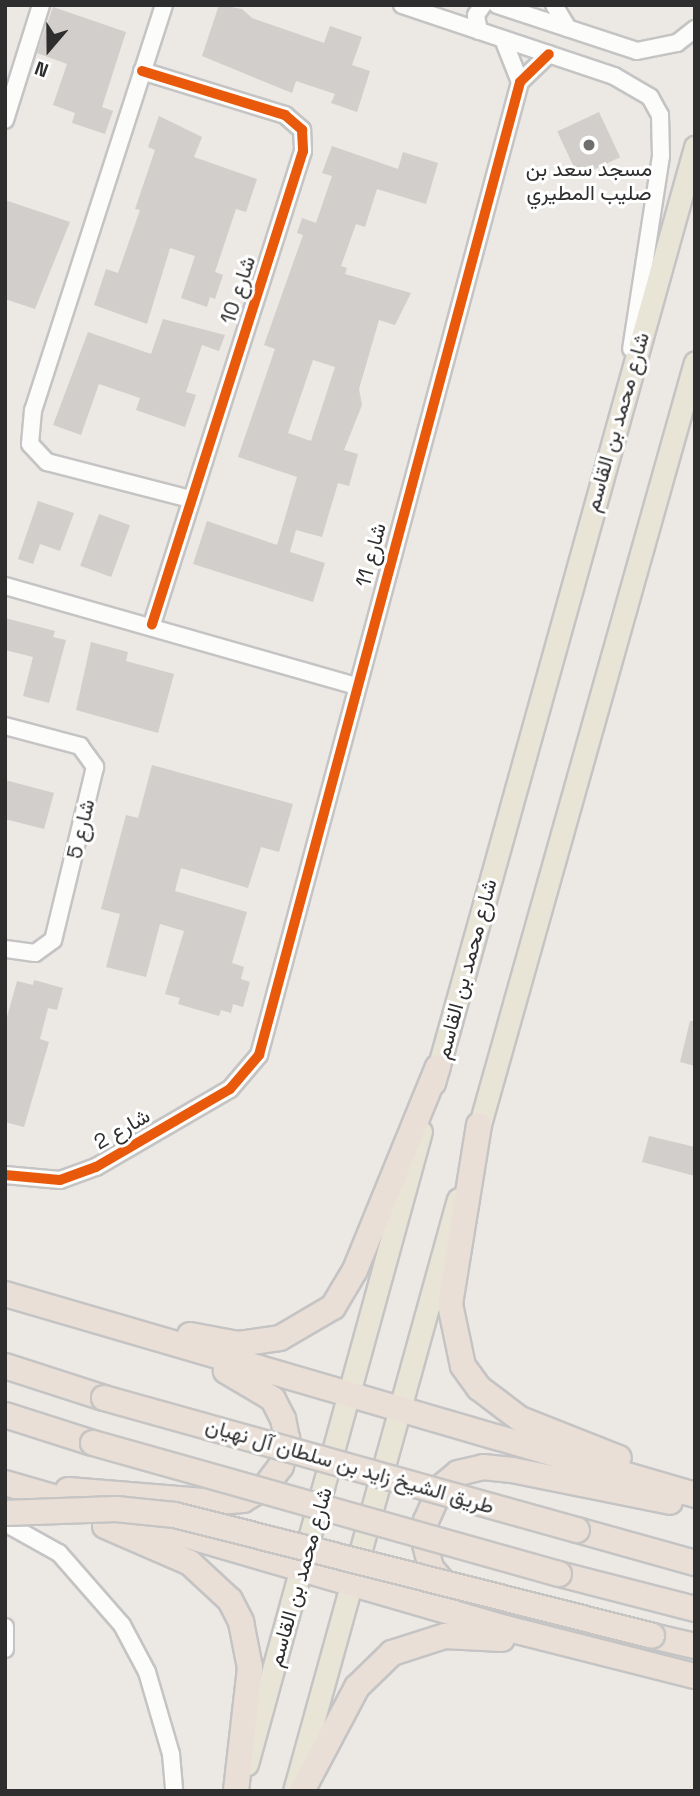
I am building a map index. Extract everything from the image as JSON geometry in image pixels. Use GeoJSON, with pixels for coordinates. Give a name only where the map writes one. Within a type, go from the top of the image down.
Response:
{"type":"FeatureCollection","features":[{"type":"Feature","properties":{"kind":"highway"},"geometry":{"type":"LineString","coordinates":[[5,1288],[209,1340],[260,1342],[299,1331],[344,1292],[438,1068]]}},
{"type":"Feature","properties":{"kind":"highway"},"geometry":{"type":"LineString","coordinates":[[479,1125],[450,1304],[463,1366],[479,1388],[520,1419],[695,1488]]}},
{"type":"Feature","properties":{"kind":"highway"},"geometry":{"type":"LineString","coordinates":[[5,1294],[164,1343],[695,1494]]}},
{"type":"Feature","properties":{"kind":"highway"},"geometry":{"type":"LineString","coordinates":[[8,1484],[215,1502],[243,1500],[265,1487],[281,1466],[287,1439],[273,1399],[245,1379],[164,1343]]}},
{"type":"Feature","properties":{"kind":"highway","name":"طريق الشيخ زايد بن سلطان آل نهيان"},"geometry":{"type":"LineString","coordinates":[[5,1366],[104,1398],[695,1563]]}},
{"type":"Feature","properties":{"kind":"highway"},"geometry":{"type":"LineString","coordinates":[[5,1415],[93,1443],[559,1574],[695,1609]]}},
{"type":"Feature","properties":{"kind":"highway"},"geometry":{"type":"LineString","coordinates":[[505,1628],[466,1605],[431,1568],[426,1521],[441,1487],[458,1473],[483,1467],[512,1470],[695,1506]]}},
{"type":"Feature","properties":{"kind":"highway"},"geometry":{"type":"LineString","coordinates":[[8,1484],[505,1628],[695,1676]]}},
{"type":"Feature","properties":{"kind":"highway"},"geometry":{"type":"LineString","coordinates":[[8,1484],[190,1563],[230,1600],[241,1622],[250,1668],[238,1791]]}},
{"type":"Feature","properties":{"kind":"highway"},"geometry":{"type":"LineString","coordinates":[[5,1513],[106,1509],[175,1515],[695,1646]]}},
{"type":"Feature","properties":{"kind":"highway"},"geometry":{"type":"LineString","coordinates":[[302,1791],[357,1687],[392,1653],[418,1641],[471,1636],[629,1661]]}},
{"type":"Feature","properties":{"kind":"main road","name":"شارع محمد بن القاسم"},"geometry":{"type":"LineString","coordinates":[[238,1791],[304,1569],[438,1068],[695,147]]}},
{"type":"Feature","properties":{"kind":"main road"},"geometry":{"type":"LineString","coordinates":[[294,1791],[398,1410],[695,362]]}},
{"type":"Feature","properties":{"kind":"street"},"geometry":{"type":"LineString","coordinates":[[5,120],[41,5]]}},
{"type":"Feature","properties":{"kind":"street"},"geometry":{"type":"LineString","coordinates":[[164,5],[33,410],[30,444],[47,463],[191,499]]}},
{"type":"Feature","properties":{"kind":"street"},"geometry":{"type":"LineString","coordinates":[[402,5],[632,83],[650,97],[661,122],[661,156],[625,395]]}},
{"type":"Feature","properties":{"kind":"street"},"geometry":{"type":"LineString","coordinates":[[480,30],[476,15],[483,5]]}},
{"type":"Feature","properties":{"kind":"street"},"geometry":{"type":"LineString","coordinates":[[554,5],[568,28]]}},
{"type":"Feature","properties":{"kind":"street"},"geometry":{"type":"LineString","coordinates":[[504,6],[637,51],[669,46],[695,29]]}},
{"type":"Feature","properties":{"kind":"street"},"geometry":{"type":"LineString","coordinates":[[575,62],[587,51],[585,34]]}},
{"type":"Feature","properties":{"kind":"street"},"geometry":{"type":"LineString","coordinates":[[503,39],[520,82],[549,54]]}},
{"type":"Feature","properties":{"kind":"street","name":"شارع 10"},"geometry":{"type":"LineString","coordinates":[[142,71],[285,115],[302,130],[303,151],[152,625]]}},
{"type":"Feature","properties":{"kind":"street","name":"شارع 11"},"geometry":{"type":"LineString","coordinates":[[246,1076],[268,1031],[355,686],[520,82]]}},
{"type":"Feature","properties":{"kind":"street"},"geometry":{"type":"LineString","coordinates":[[5,586],[152,625],[355,686]]}},
{"type":"Feature","properties":{"kind":"street","name":"شارع 5"},"geometry":{"type":"LineString","coordinates":[[5,726],[80,746],[95,767],[53,940],[34,954],[5,949]]}},
{"type":"Feature","properties":{"kind":"street","name":"شارع 2"},"geometry":{"type":"LineString","coordinates":[[5,1175],[40,1181],[79,1174],[246,1076]]}},
{"type":"Feature","properties":{"kind":"street"},"geometry":{"type":"LineString","coordinates":[[5,1523],[60,1553],[122,1625],[147,1672],[171,1754],[174,1791]]}},
{"type":"Feature","properties":{"kind":"street"},"geometry":{"type":"LineString","coordinates":[[5,1627],[5,1648]]}},
{"type":"Feature","properties":{"kind":"building"},"geometry":{"type":"Polygon","coordinates":[[[219,5],[242,9],[252,18],[324,43],[330,26],[362,37],[352,65],[370,71],[357,112],[331,103],[335,94],[296,81],[292,93],[202,56],[219,5]]]}},
{"type":"Feature","properties":{"kind":"building"},"geometry":{"type":"Polygon","coordinates":[[[53,7],[126,32],[102,107],[113,111],[105,134],[72,123],[75,113],[53,105],[67,64],[37,53],[53,7]]]}},
{"type":"Feature","properties":{"kind":"building","name":"مسجد سعد بن صليب المطيري"},"geometry":{"type":"Polygon","coordinates":[[[599,112],[620,157],[578,177],[557,131],[599,112]]]}},
{"type":"Feature","properties":{"kind":"building"},"geometry":{"type":"Polygon","coordinates":[[[159,116],[202,137],[194,157],[257,179],[246,212],[236,209],[215,272],[223,275],[215,299],[210,297],[207,307],[181,298],[195,256],[170,248],[147,324],[94,305],[106,269],[118,273],[140,210],[135,209],[155,150],[148,147],[159,116]]]}},
{"type":"Feature","properties":{"kind":"building"},"geometry":{"type":"Polygon","coordinates":[[[332,146],[398,169],[403,152],[438,163],[426,204],[377,189],[365,227],[356,224],[341,266],[347,268],[345,274],[411,293],[395,325],[379,320],[359,389],[362,405],[344,450],[358,454],[349,486],[338,483],[322,537],[296,530],[290,552],[325,563],[313,602],[193,564],[207,521],[277,545],[297,477],[238,457],[275,349],[264,345],[303,235],[297,233],[302,218],[316,223],[332,176],[322,173],[332,146]],[[313,360],[288,433],[311,441],[335,367],[313,360]]]}},
{"type":"Feature","properties":{"kind":"building"},"geometry":{"type":"Polygon","coordinates":[[[5,200],[70,222],[35,309],[5,299],[5,200]]]}},
{"type":"Feature","properties":{"kind":"building"},"geometry":{"type":"Polygon","coordinates":[[[163,319],[225,335],[219,351],[202,345],[186,392],[196,395],[185,427],[136,410],[140,398],[99,384],[81,435],[53,425],[88,332],[151,354],[163,319]]]}},
{"type":"Feature","properties":{"kind":"building"},"geometry":{"type":"Polygon","coordinates":[[[38,501],[74,513],[60,551],[40,544],[33,564],[18,559],[38,501]]]}},
{"type":"Feature","properties":{"kind":"building"},"geometry":{"type":"Polygon","coordinates":[[[99,514],[130,525],[111,577],[80,566],[99,514]]]}},
{"type":"Feature","properties":{"kind":"building"},"geometry":{"type":"Polygon","coordinates":[[[5,618],[55,631],[53,637],[66,640],[49,703],[23,696],[33,657],[5,650],[5,618]]]}},
{"type":"Feature","properties":{"kind":"building"},"geometry":{"type":"Polygon","coordinates":[[[91,642],[128,652],[126,661],[174,674],[158,733],[76,710],[91,642]]]}},
{"type":"Feature","properties":{"kind":"building"},"geometry":{"type":"Polygon","coordinates":[[[152,765],[293,804],[279,852],[261,847],[248,888],[181,868],[175,891],[247,912],[232,963],[244,967],[241,979],[250,982],[243,1007],[233,1004],[231,1013],[221,1010],[219,1016],[178,1004],[180,998],[165,994],[184,931],[160,924],[146,977],[106,967],[120,914],[101,909],[126,815],[138,818],[152,765]]]}},
{"type":"Feature","properties":{"kind":"building"},"geometry":{"type":"Polygon","coordinates":[[[5,780],[54,793],[44,829],[5,819],[5,780]]]}},
{"type":"Feature","properties":{"kind":"building"},"geometry":{"type":"Polygon","coordinates":[[[34,980],[63,988],[57,1010],[48,1008],[40,1039],[49,1042],[24,1127],[5,1122],[5,1024],[17,981],[33,985],[34,980]]]}},
{"type":"Feature","properties":{"kind":"building"},"geometry":{"type":"Polygon","coordinates":[[[690,1021],[695,1021],[695,1066],[680,1062],[690,1021]]]}},
{"type":"Feature","properties":{"kind":"building"},"geometry":{"type":"Polygon","coordinates":[[[649,1136],[695,1147],[695,1176],[642,1162],[649,1136]]]}},
{"type":"Feature","properties":{"kind":"cycle path"},"geometry":{"type":"LineString","coordinates":[[5,1175],[60,1180],[96,1167],[230,1089],[259,1055],[520,82],[549,54]]}},
{"type":"Feature","properties":{"kind":"cycle path"},"geometry":{"type":"LineString","coordinates":[[142,71],[285,115],[302,130],[303,151],[152,625]]}},
{"type":"Feature","properties":{"kind":"place","name":"مسجد سعد بن صليب المطيري"},"geometry":{"type":"Point","coordinates":[589,145]}}]}
